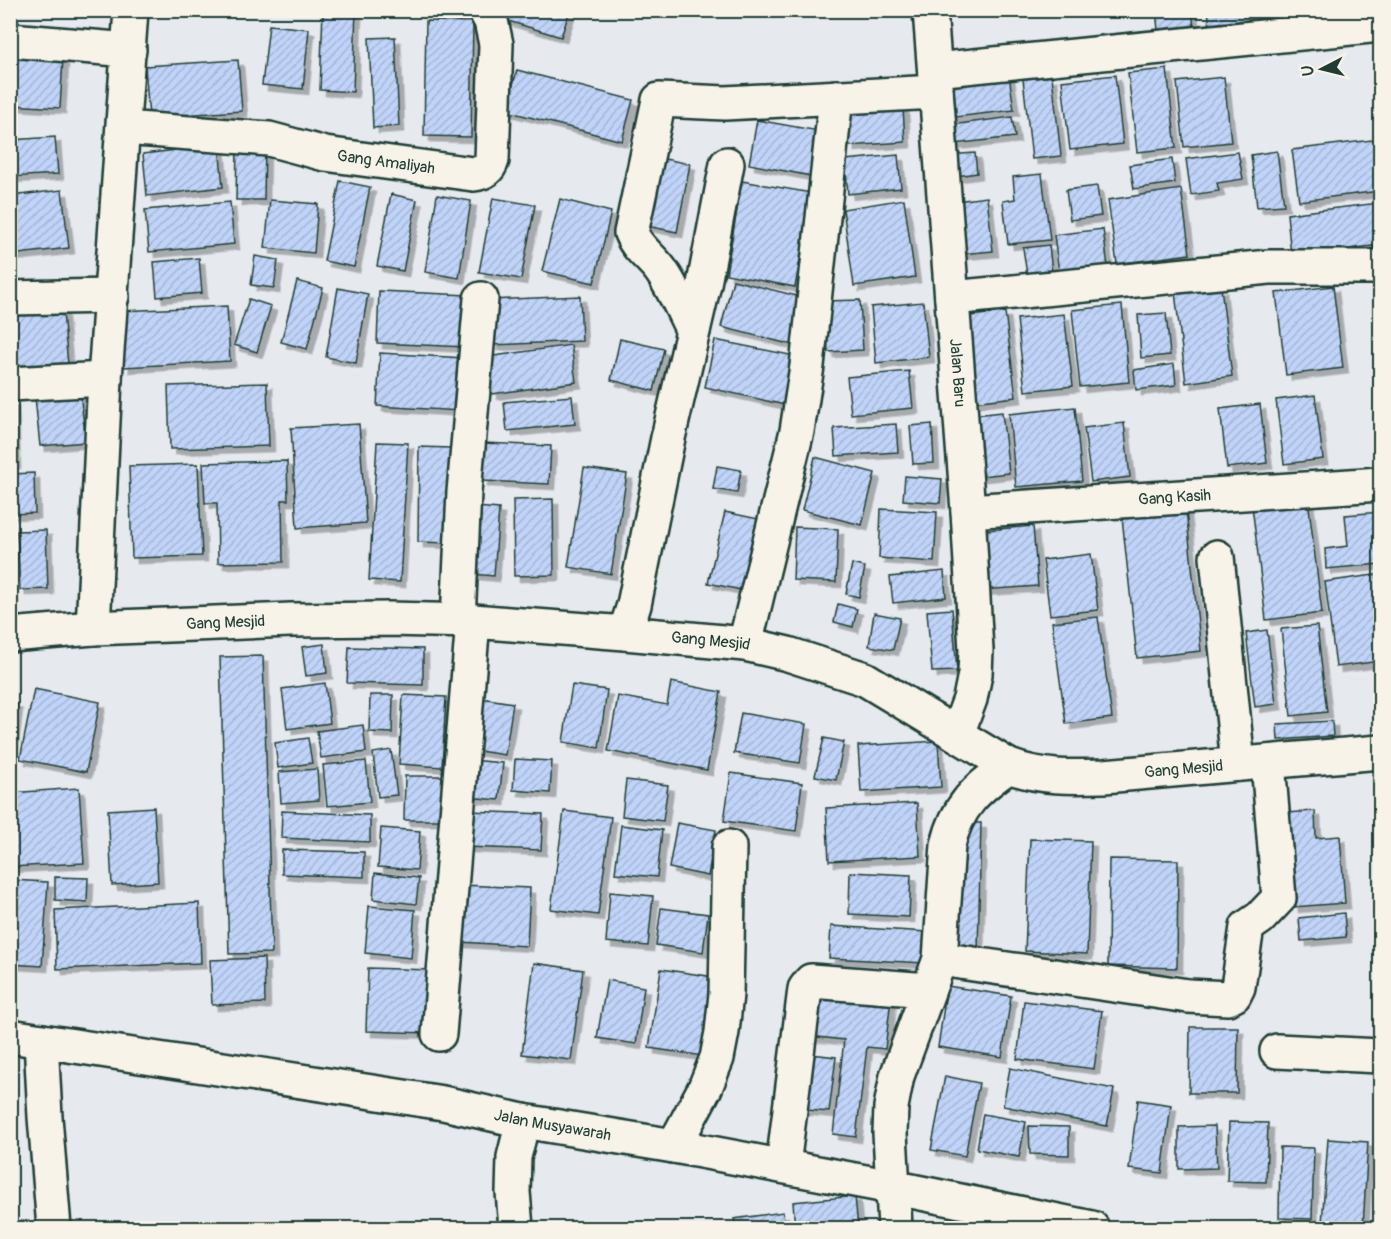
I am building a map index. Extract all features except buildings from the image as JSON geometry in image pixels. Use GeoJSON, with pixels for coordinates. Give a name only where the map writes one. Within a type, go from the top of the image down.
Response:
{"type":"FeatureCollection","features":[{"type":"Feature","properties":{"kind":"street"},"geometry":{"type":"LineString","coordinates":[[93,628],[105,379],[131,10]]}},
{"type":"Feature","properties":{"kind":"street","name":"Gang Amaliyah"},"geometry":{"type":"LineString","coordinates":[[123,128],[269,139],[325,154],[472,174],[482,172],[487,170],[492,160],[496,44],[491,21],[485,10]]}},
{"type":"Feature","properties":{"kind":"street","name":"Jalan Baru"},"geometry":{"type":"LineString","coordinates":[[930,10],[968,511],[975,650],[975,674],[970,699],[957,734]]}},
{"type":"Feature","properties":{"kind":"street"},"geometry":{"type":"LineString","coordinates":[[693,331],[662,272],[634,243],[631,233],[659,100],[725,103],[836,97],[935,81],[1380,25]]}},
{"type":"Feature","properties":{"kind":"street"},"geometry":{"type":"LineString","coordinates":[[10,40],[129,50]]}},
{"type":"Feature","properties":{"kind":"street"},"geometry":{"type":"LineString","coordinates":[[745,645],[797,431],[807,366],[836,97]]}},
{"type":"Feature","properties":{"kind":"street"},"geometry":{"type":"LineString","coordinates":[[625,633],[634,605],[727,164]]}},
{"type":"Feature","properties":{"kind":"street"},"geometry":{"type":"LineString","coordinates":[[952,298],[1269,267],[1380,267]]}},
{"type":"Feature","properties":{"kind":"street"},"geometry":{"type":"LineString","coordinates":[[10,298],[112,296]]}},
{"type":"Feature","properties":{"kind":"street"},"geometry":{"type":"LineString","coordinates":[[439,1034],[466,621],[464,492],[482,299]]}},
{"type":"Feature","properties":{"kind":"street"},"geometry":{"type":"LineString","coordinates":[[10,384],[105,379]]}},
{"type":"Feature","properties":{"kind":"street","name":"Gang Kasih"},"geometry":{"type":"LineString","coordinates":[[968,511],[1380,484]]}},
{"type":"Feature","properties":{"kind":"street"},"geometry":{"type":"LineString","coordinates":[[940,959],[1188,996],[1228,998],[1234,995],[1238,987],[1247,927],[1260,918],[1279,898],[1217,556]]}},
{"type":"Feature","properties":{"kind":"street","name":"Gang Mesjid"},"geometry":{"type":"LineString","coordinates":[[10,635],[93,628],[291,620],[466,621],[625,633],[745,645],[817,662],[865,679],[1009,766],[1029,774],[1067,777],[1104,776],[1380,752]]}},
{"type":"Feature","properties":{"kind":"street"},"geometry":{"type":"LineString","coordinates":[[895,1228],[890,1132],[891,1107],[897,1076],[940,959],[948,845],[952,830],[972,794],[1009,766]]}},
{"type":"Feature","properties":{"kind":"street"},"geometry":{"type":"LineString","coordinates":[[674,1146],[705,1088],[717,1058],[722,1032],[726,994],[729,847]]}},
{"type":"Feature","properties":{"kind":"street"},"geometry":{"type":"LineString","coordinates":[[783,1166],[803,997],[808,983],[812,981],[928,990]]}},
{"type":"Feature","properties":{"kind":"street"},"geometry":{"type":"LineString","coordinates":[[26,1039],[45,1116],[54,1228]]}},
{"type":"Feature","properties":{"kind":"street","name":"Jalan Musyawarah"},"geometry":{"type":"LineString","coordinates":[[26,1039],[443,1103],[523,1121],[783,1166],[1092,1228]]}},
{"type":"Feature","properties":{"kind":"street"},"geometry":{"type":"LineString","coordinates":[[1277,1050],[1380,1056]]}},
{"type":"Feature","properties":{"kind":"street"},"geometry":{"type":"LineString","coordinates":[[516,1228],[513,1192],[514,1157],[523,1121]]}}]}
